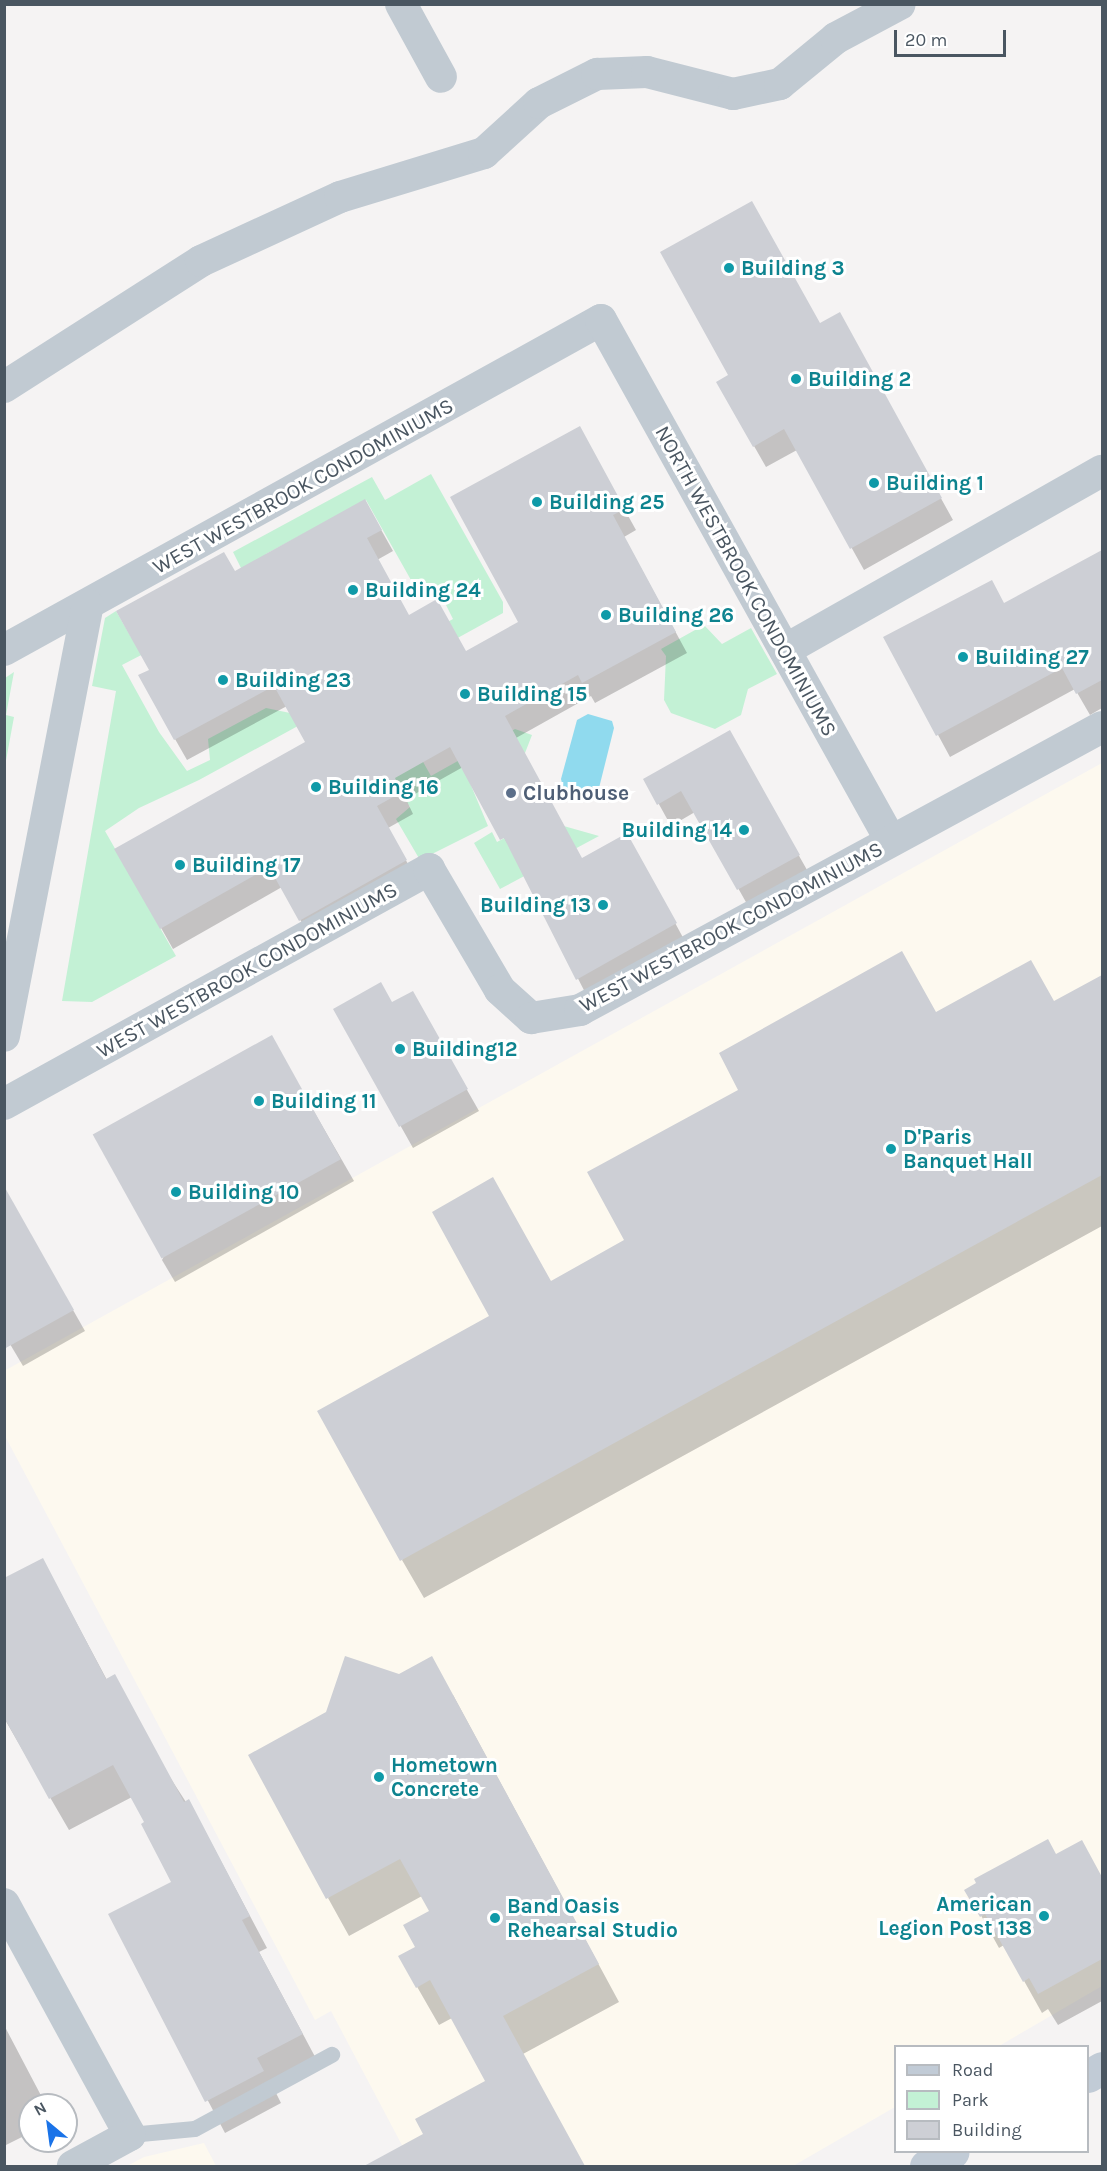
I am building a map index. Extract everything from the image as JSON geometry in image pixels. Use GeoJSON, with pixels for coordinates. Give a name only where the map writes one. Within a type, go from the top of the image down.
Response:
{"type":"FeatureCollection","features":[{"type":"Feature","properties":{"kind":"main road"},"geometry":{"type":"LineString","coordinates":[[926,2166],[949,2153]]}},
{"type":"Feature","properties":{"kind":"street"},"geometry":{"type":"LineString","coordinates":[[401,4],[441,77]]}},
{"type":"Feature","properties":{"kind":"street"},"geometry":{"type":"LineString","coordinates":[[4,387],[201,261],[340,197],[484,153],[539,104],[597,74],[647,72],[733,94],[780,84],[836,38],[900,4]]}},
{"type":"Feature","properties":{"kind":"street","name":"WEST WESTBROOK CONDOMINIUMS"},"geometry":{"type":"LineString","coordinates":[[4,650],[601,320]]}},
{"type":"Feature","properties":{"kind":"street","name":"NORTH WESTBROOK CONDOMINIUMS"},"geometry":{"type":"LineString","coordinates":[[601,320],[891,841]]}},
{"type":"Feature","properties":{"kind":"street"},"geometry":{"type":"LineString","coordinates":[[785,650],[1102,471]]}},
{"type":"Feature","properties":{"kind":"street"},"geometry":{"type":"LineString","coordinates":[[4,1036],[88,605]]}},
{"type":"Feature","properties":{"kind":"street","name":"WEST WESTBROOK CONDOMINIUMS"},"geometry":{"type":"LineString","coordinates":[[4,1104],[429,869],[500,990],[531,1018],[580,1010],[1102,727]]}},
{"type":"Feature","properties":{"kind":"street"},"geometry":{"type":"LineString","coordinates":[[6,1911],[130,2135],[73,2166]]}},
{"type":"Feature","properties":{"kind":"lane"},"geometry":{"type":"LineString","coordinates":[[130,2135],[195,2129],[332,2055]]}},
{"type":"Feature","properties":{"kind":"shaded area"},"geometry":{"type":"Polygon","coordinates":[[[1102,763],[1102,1986],[1001,2045],[894,2045],[894,2108],[793,2166],[413,2166],[331,2011],[315,2020],[5,1436],[4,1371],[1102,763]]]}},
{"type":"Feature","properties":{"kind":"shaded area"},"geometry":{"type":"Polygon","coordinates":[[[204,2143],[216,2166],[127,2166],[144,2157],[204,2143]]]}},
{"type":"Feature","properties":{"kind":"green space"},"geometry":{"type":"Polygon","coordinates":[[[431,474],[503,602],[503,613],[394,673],[386,696],[431,776],[515,729],[532,735],[525,753],[470,783],[488,826],[420,860],[396,819],[410,807],[349,698],[199,780],[139,808],[105,831],[176,956],[92,1002],[62,1001],[116,691],[92,686],[105,618],[116,611],[131,637],[243,572],[233,552],[372,477],[385,500],[431,474]],[[366,500],[266,554],[347,677],[453,619],[441,595],[416,589],[366,500]],[[259,594],[122,665],[159,732],[187,771],[210,760],[208,739],[266,708],[290,713],[259,594]]]}},
{"type":"Feature","properties":{"kind":"green space"},"geometry":{"type":"Polygon","coordinates":[[[704,625],[722,644],[751,628],[777,674],[748,689],[741,715],[715,729],[671,713],[664,700],[666,656],[661,649],[704,625]]]}},
{"type":"Feature","properties":{"kind":"green space"},"geometry":{"type":"Polygon","coordinates":[[[14,672],[6,715],[14,717],[5,766],[5,678],[14,672]]]}},
{"type":"Feature","properties":{"kind":"green space"},"geometry":{"type":"Polygon","coordinates":[[[539,819],[599,836],[500,889],[474,843],[492,832],[497,842],[539,819]]]}},
{"type":"Feature","properties":{"kind":"water"},"geometry":{"type":"Polygon","coordinates":[[[588,714],[612,721],[614,728],[599,788],[589,795],[563,787],[561,779],[577,720],[588,714]]]}},
{"type":"Feature","properties":{"kind":"building"},"geometry":{"type":"Polygon","coordinates":[[[752,201],[820,323],[840,312],[942,498],[850,549],[784,429],[753,447],[716,382],[728,375],[660,252],[752,201]]]}},
{"type":"Feature","properties":{"kind":"building"},"geometry":{"type":"Polygon","coordinates":[[[580,426],[625,509],[613,515],[676,632],[582,683],[578,675],[505,716],[582,858],[627,833],[677,923],[576,980],[504,838],[500,840],[450,747],[395,778],[402,792],[377,806],[407,860],[299,921],[269,867],[160,929],[114,849],[305,742],[274,686],[174,740],[138,675],[149,670],[116,611],[224,552],[235,571],[365,499],[382,530],[367,538],[409,615],[437,599],[466,651],[518,622],[450,497],[580,426]]]}},
{"type":"Feature","properties":{"kind":"building","name":"Building 27"},"geometry":{"type":"Polygon","coordinates":[[[1102,550],[1102,680],[1076,694],[1062,668],[936,736],[883,637],[992,580],[1004,603],[1102,550]]]}},
{"type":"Feature","properties":{"kind":"building","name":"Building 14"},"geometry":{"type":"Polygon","coordinates":[[[730,730],[800,855],[737,890],[681,791],[657,805],[643,779],[730,730]]]}},
{"type":"Feature","properties":{"kind":"building"},"geometry":{"type":"Polygon","coordinates":[[[902,951],[936,1012],[1031,960],[1054,1001],[1102,975],[1102,1175],[400,1561],[317,1411],[489,1316],[432,1212],[493,1177],[551,1281],[624,1240],[587,1172],[738,1090],[719,1053],[902,951]]]}},
{"type":"Feature","properties":{"kind":"building","name":"Building12"},"geometry":{"type":"Polygon","coordinates":[[[381,982],[392,1002],[413,991],[468,1089],[399,1127],[333,1009],[381,982]]]}},
{"type":"Feature","properties":{"kind":"building"},"geometry":{"type":"Polygon","coordinates":[[[272,1035],[341,1159],[162,1259],[93,1134],[272,1035]]]}},
{"type":"Feature","properties":{"kind":"building"},"geometry":{"type":"Polygon","coordinates":[[[4,1186],[74,1310],[4,1349],[4,1186]]]}},
{"type":"Feature","properties":{"kind":"building"},"geometry":{"type":"Polygon","coordinates":[[[43,1558],[106,1679],[115,1674],[184,1802],[189,1799],[250,1916],[242,1920],[303,2034],[257,2058],[264,2071],[205,2102],[108,1914],[171,1882],[141,1824],[144,1822],[113,1765],[49,1799],[4,1717],[4,1578],[43,1558]]]}},
{"type":"Feature","properties":{"kind":"building"},"geometry":{"type":"Polygon","coordinates":[[[345,1656],[399,1674],[432,1656],[599,1964],[503,2016],[585,2166],[364,2166],[423,2134],[415,2119],[485,2081],[430,1980],[416,1988],[398,1956],[415,1947],[403,1925],[429,1911],[400,1859],[326,1899],[248,1755],[326,1712],[345,1656]]]}},
{"type":"Feature","properties":{"kind":"building","name":"American Legion Post 138"},"geometry":{"type":"Polygon","coordinates":[[[1048,1839],[1056,1854],[1082,1840],[1102,1877],[1102,1959],[1038,1994],[1029,1978],[1023,1982],[985,1914],[980,1917],[964,1890],[976,1883],[974,1879],[1048,1839]]]}},
{"type":"Feature","properties":{"kind":"place","name":"Building 3"},"geometry":{"type":"Point","coordinates":[729,268]}},
{"type":"Feature","properties":{"kind":"place","name":"Building 2"},"geometry":{"type":"Point","coordinates":[796,379]}},
{"type":"Feature","properties":{"kind":"place","name":"Building 1"},"geometry":{"type":"Point","coordinates":[874,483]}},
{"type":"Feature","properties":{"kind":"place","name":"Building 25"},"geometry":{"type":"Point","coordinates":[537,502]}},
{"type":"Feature","properties":{"kind":"place","name":"Building 24"},"geometry":{"type":"Point","coordinates":[353,590]}},
{"type":"Feature","properties":{"kind":"place","name":"Building 26"},"geometry":{"type":"Point","coordinates":[606,615]}},
{"type":"Feature","properties":{"kind":"place","name":"Building 27"},"geometry":{"type":"Point","coordinates":[963,657]}},
{"type":"Feature","properties":{"kind":"place","name":"Building 23"},"geometry":{"type":"Point","coordinates":[223,680]}},
{"type":"Feature","properties":{"kind":"place","name":"Building 15"},"geometry":{"type":"Point","coordinates":[465,694]}},
{"type":"Feature","properties":{"kind":"place","name":"Building 16"},"geometry":{"type":"Point","coordinates":[316,787]}},
{"type":"Feature","properties":{"kind":"place","name":"Clubhouse"},"geometry":{"type":"Point","coordinates":[511,793]}},
{"type":"Feature","properties":{"kind":"place","name":"Building 14"},"geometry":{"type":"Point","coordinates":[744,830]}},
{"type":"Feature","properties":{"kind":"place","name":"Building 17"},"geometry":{"type":"Point","coordinates":[180,865]}},
{"type":"Feature","properties":{"kind":"place","name":"Building 13"},"geometry":{"type":"Point","coordinates":[603,905]}},
{"type":"Feature","properties":{"kind":"place","name":"Building12"},"geometry":{"type":"Point","coordinates":[400,1049]}},
{"type":"Feature","properties":{"kind":"place","name":"Building 11"},"geometry":{"type":"Point","coordinates":[259,1101]}},
{"type":"Feature","properties":{"kind":"place","name":"D'Paris Banquet Hall"},"geometry":{"type":"Point","coordinates":[891,1149]}},
{"type":"Feature","properties":{"kind":"place","name":"Building 10"},"geometry":{"type":"Point","coordinates":[176,1192]}},
{"type":"Feature","properties":{"kind":"place","name":"Hometown Concrete"},"geometry":{"type":"Point","coordinates":[379,1777]}},
{"type":"Feature","properties":{"kind":"place","name":"American Legion Post 138"},"geometry":{"type":"Point","coordinates":[1044,1916]}},
{"type":"Feature","properties":{"kind":"place","name":"Band Oasis Rehearsal Studio"},"geometry":{"type":"Point","coordinates":[495,1918]}}]}
